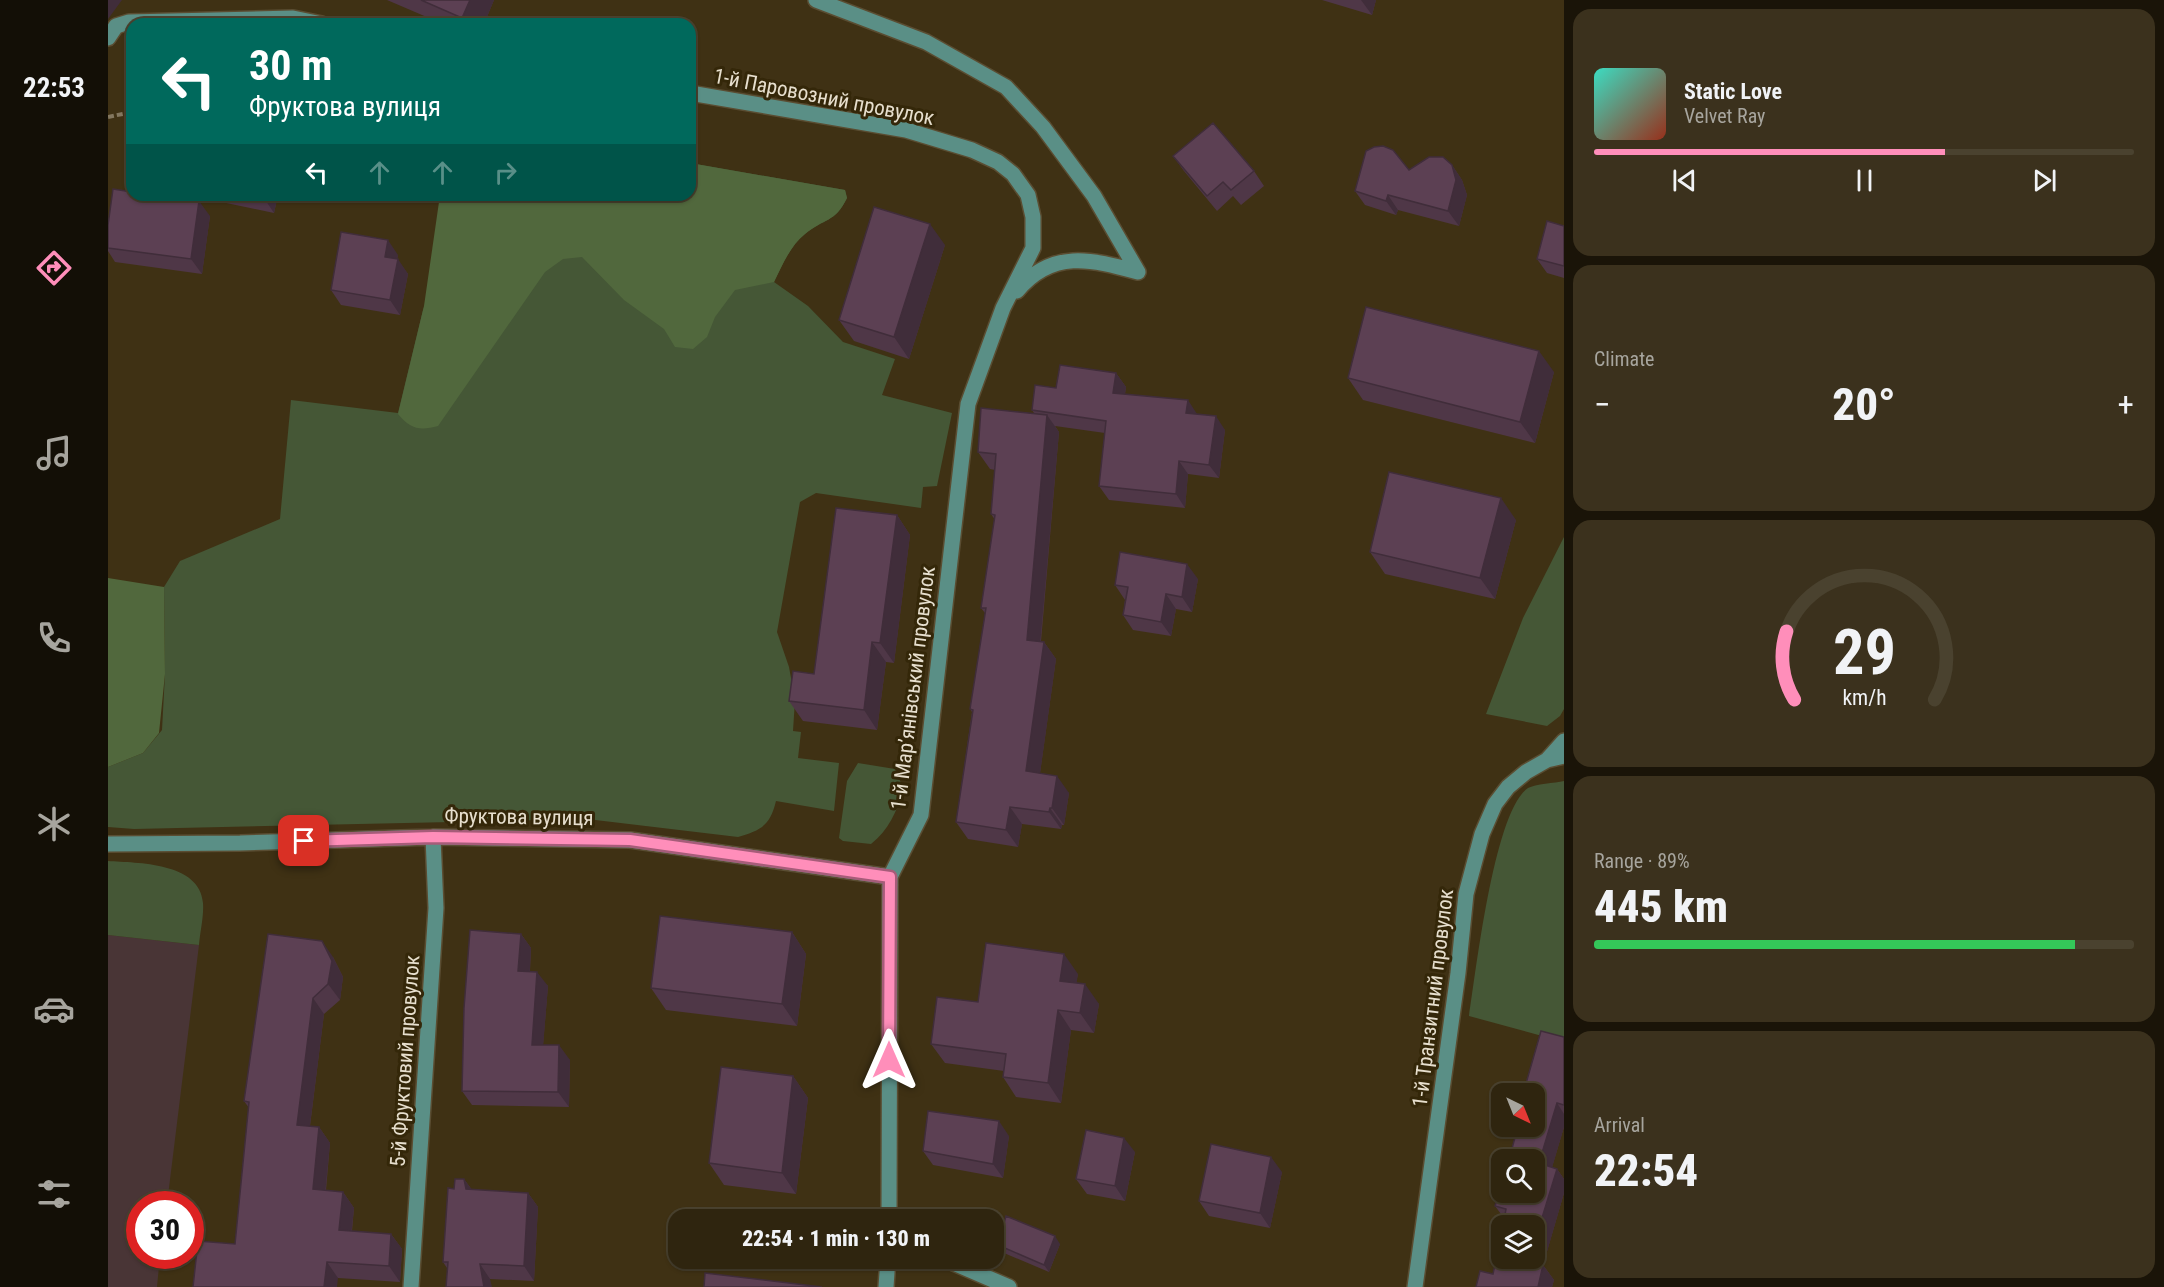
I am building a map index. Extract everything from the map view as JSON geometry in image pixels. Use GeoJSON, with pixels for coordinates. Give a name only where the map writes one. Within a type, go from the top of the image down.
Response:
{"type":"FeatureCollection","features":[{"type":"Feature","properties":{"kind":"street"},"geometry":{"type":"LineString","coordinates":[[816,0],[927,42],[1006,87],[1043,127],[1095,196],[1138,272],[1087,260],[1051,264],[1023,284],[1003,308]]}},
{"type":"Feature","properties":{"kind":"street"},"geometry":{"type":"LineString","coordinates":[[108,39],[116,26],[126,23]]}},
{"type":"Feature","properties":{"kind":"street","name":"1-й Паровозний провулок"},"geometry":{"type":"LineString","coordinates":[[696,94],[906,130],[972,150],[999,162],[1013,174]]}},
{"type":"Feature","properties":{"kind":"street","name":"1-й Марʼянівський провулок"},"geometry":{"type":"LineString","coordinates":[[889,1209],[890,877],[921,815],[968,404],[1003,308],[1033,248],[1034,217],[1028,195],[1013,174]]}},
{"type":"Feature","properties":{"kind":"street"},"geometry":{"type":"LineString","coordinates":[[1547,760],[1564,741]]}},
{"type":"Feature","properties":{"kind":"street","name":"1-й Транзитний провулок"},"geometry":{"type":"LineString","coordinates":[[1416,1287],[1458,973],[1466,894],[1482,834],[1495,804],[1508,787],[1526,772],[1547,760],[1564,756]]}},
{"type":"Feature","properties":{"kind":"street","name":"Фруктова вулиця"},"geometry":{"type":"LineString","coordinates":[[108,844],[240,843],[433,837],[630,840],[890,877]]}},
{"type":"Feature","properties":{"kind":"street","name":"5-й Фруктовий провулок"},"geometry":{"type":"LineString","coordinates":[[411,1287],[436,908],[433,837]]}},
{"type":"Feature","properties":{"kind":"street"},"geometry":{"type":"LineString","coordinates":[[886,1287],[887,1269]]}},
{"type":"Feature","properties":{"kind":"street"},"geometry":{"type":"LineString","coordinates":[[967,1269],[1009,1287]]}},
{"type":"Feature","properties":{"kind":"path"},"geometry":{"type":"LineString","coordinates":[[108,117],[126,113]]}},
{"type":"Feature","properties":{"kind":"shaded area"},"geometry":{"type":"Polygon","coordinates":[[[108,935],[199,945],[169,1191],[126,1191],[126,1269],[159,1269],[157,1287],[108,1287],[108,935]]]}},
{"type":"Feature","properties":{"kind":"green space"},"geometry":{"type":"Polygon","coordinates":[[[696,164],[845,190],[847,198],[843,206],[795,244],[774,282],[808,306],[843,342],[895,359],[882,395],[952,413],[937,486],[923,487],[921,508],[816,493],[800,502],[777,632],[789,667],[795,700],[793,731],[801,732],[798,758],[839,763],[834,811],[776,801],[771,816],[763,826],[738,837],[587,819],[134,829],[108,827],[108,767],[143,753],[162,730],[165,674],[164,587],[180,561],[280,519],[291,400],[398,413],[423,310],[461,201],[696,201],[696,164]]]}},
{"type":"Feature","properties":{"kind":"green space"},"geometry":{"type":"Polygon","coordinates":[[[696,164],[845,190],[847,198],[843,206],[795,244],[774,282],[735,290],[715,317],[707,337],[693,349],[675,347],[664,329],[624,300],[582,257],[563,259],[545,272],[438,426],[416,428],[398,414],[424,306],[439,201],[696,201],[696,164]]]}},
{"type":"Feature","properties":{"kind":"green space"},"geometry":{"type":"Polygon","coordinates":[[[1564,537],[1564,709],[1560,716],[1547,726],[1486,714],[1523,618],[1564,537]]]}},
{"type":"Feature","properties":{"kind":"green space"},"geometry":{"type":"Polygon","coordinates":[[[108,578],[164,587],[165,674],[159,733],[143,753],[108,767],[108,578]]]}},
{"type":"Feature","properties":{"kind":"green space"},"geometry":{"type":"Polygon","coordinates":[[[858,763],[895,769],[904,790],[887,827],[871,844],[843,841],[839,838],[847,781],[858,763]]]}},
{"type":"Feature","properties":{"kind":"green space"},"geometry":{"type":"Polygon","coordinates":[[[1564,781],[1564,1042],[1469,1016],[1488,894],[1505,827],[1516,803],[1528,788],[1564,781]]]}},
{"type":"Feature","properties":{"kind":"green space"},"geometry":{"type":"Polygon","coordinates":[[[108,861],[165,867],[191,879],[199,890],[203,903],[199,945],[108,935],[108,861]]]}},
{"type":"Feature","properties":{"kind":"building"},"geometry":{"type":"Polygon","coordinates":[[[421,0],[470,0],[462,18],[421,0]]]}},
{"type":"Feature","properties":{"kind":"building"},"geometry":{"type":"Polygon","coordinates":[[[1213,123],[1254,171],[1231,190],[1223,182],[1207,196],[1173,156],[1213,123]]]}},
{"type":"Feature","properties":{"kind":"building"},"geometry":{"type":"Polygon","coordinates":[[[1383,146],[1393,150],[1409,170],[1429,157],[1443,157],[1452,165],[1456,180],[1448,211],[1388,195],[1386,201],[1355,191],[1366,151],[1383,146]]]}},
{"type":"Feature","properties":{"kind":"building"},"geometry":{"type":"Polygon","coordinates":[[[113,189],[126,191],[126,201],[199,201],[191,259],[108,248],[108,225],[113,189]]]}},
{"type":"Feature","properties":{"kind":"building"},"geometry":{"type":"Polygon","coordinates":[[[874,207],[930,224],[894,337],[839,320],[874,207]]]}},
{"type":"Feature","properties":{"kind":"building"},"geometry":{"type":"Polygon","coordinates":[[[1547,221],[1564,226],[1564,266],[1537,259],[1547,221]]]}},
{"type":"Feature","properties":{"kind":"building"},"geometry":{"type":"Polygon","coordinates":[[[341,232],[388,240],[385,257],[398,259],[390,300],[331,290],[341,232]]]}},
{"type":"Feature","properties":{"kind":"building"},"geometry":{"type":"Polygon","coordinates":[[[1366,307],[1539,351],[1520,422],[1348,378],[1366,307]]]}},
{"type":"Feature","properties":{"kind":"building"},"geometry":{"type":"Polygon","coordinates":[[[1060,365],[1116,373],[1113,393],[1188,400],[1186,413],[1216,416],[1209,465],[1179,461],[1176,494],[1099,486],[1106,421],[1032,410],[1035,385],[1056,388],[1060,365]]]}},
{"type":"Feature","properties":{"kind":"building"},"geometry":{"type":"Polygon","coordinates":[[[981,408],[1047,415],[1027,640],[1044,642],[1026,771],[1057,776],[1052,808],[1049,812],[1010,807],[1006,830],[956,822],[973,710],[970,709],[986,608],[981,608],[995,515],[991,514],[996,454],[978,452],[981,408]]]}},
{"type":"Feature","properties":{"kind":"building"},"geometry":{"type":"Polygon","coordinates":[[[1389,472],[1501,498],[1480,578],[1370,552],[1389,472]]]}},
{"type":"Feature","properties":{"kind":"building"},"geometry":{"type":"Polygon","coordinates":[[[836,508],[897,515],[880,643],[872,642],[864,710],[789,701],[793,671],[814,674],[836,508]]]}},
{"type":"Feature","properties":{"kind":"building"},"geometry":{"type":"Polygon","coordinates":[[[1120,552],[1187,564],[1182,597],[1166,594],[1161,622],[1123,615],[1128,587],[1115,585],[1120,552]]]}},
{"type":"Feature","properties":{"kind":"building"},"geometry":{"type":"Polygon","coordinates":[[[660,916],[792,932],[782,1004],[651,988],[660,916]]]}},
{"type":"Feature","properties":{"kind":"building"},"geometry":{"type":"Polygon","coordinates":[[[470,930],[521,934],[518,971],[537,972],[532,1045],[559,1045],[558,1092],[462,1091],[464,1008],[470,930]]]}},
{"type":"Feature","properties":{"kind":"building"},"geometry":{"type":"Polygon","coordinates":[[[268,934],[322,941],[332,961],[328,984],[313,998],[297,1125],[319,1127],[313,1189],[343,1192],[339,1230],[391,1234],[389,1266],[327,1262],[324,1287],[193,1287],[195,1269],[204,1269],[204,1241],[235,1244],[249,1102],[244,1101],[268,934]]]}},
{"type":"Feature","properties":{"kind":"building"},"geometry":{"type":"Polygon","coordinates":[[[986,943],[1064,954],[1060,981],[1085,984],[1080,1013],[1058,1010],[1048,1083],[1003,1077],[1006,1054],[931,1044],[937,997],[978,1002],[986,943]]]}},
{"type":"Feature","properties":{"kind":"building"},"geometry":{"type":"Polygon","coordinates":[[[1541,1031],[1564,1037],[1564,1105],[1557,1103],[1543,1149],[1512,1149],[1515,1137],[1545,1137],[1545,1083],[1526,1083],[1541,1031]]]}},
{"type":"Feature","properties":{"kind":"building"},"geometry":{"type":"Polygon","coordinates":[[[721,1067],[793,1076],[782,1173],[709,1163],[721,1067]]]}},
{"type":"Feature","properties":{"kind":"building"},"geometry":{"type":"Polygon","coordinates":[[[928,1111],[999,1121],[993,1164],[923,1151],[928,1111]]]}},
{"type":"Feature","properties":{"kind":"building"},"geometry":{"type":"Polygon","coordinates":[[[1086,1130],[1124,1138],[1115,1186],[1076,1179],[1086,1130]]]}},
{"type":"Feature","properties":{"kind":"building"},"geometry":{"type":"Polygon","coordinates":[[[1211,1144],[1271,1157],[1260,1213],[1199,1201],[1211,1144]]]}},
{"type":"Feature","properties":{"kind":"building"},"geometry":{"type":"Polygon","coordinates":[[[1545,1165],[1557,1169],[1543,1215],[1505,1215],[1506,1209],[1495,1206],[1496,1203],[1545,1203],[1545,1165]]]}},
{"type":"Feature","properties":{"kind":"building"},"geometry":{"type":"Polygon","coordinates":[[[455,1179],[464,1179],[466,1189],[528,1193],[524,1266],[480,1264],[484,1287],[446,1287],[448,1262],[443,1262],[448,1188],[454,1189],[455,1179]]]}},
{"type":"Feature","properties":{"kind":"building"},"geometry":{"type":"Polygon","coordinates":[[[1006,1216],[1055,1236],[1044,1265],[1004,1248],[1006,1216]]]}},
{"type":"Feature","properties":{"kind":"building"},"geometry":{"type":"Polygon","coordinates":[[[1494,1269],[1542,1269],[1538,1287],[1476,1287],[1480,1271],[1493,1274],[1494,1269]]]}},
{"type":"Feature","properties":{"kind":"building"},"geometry":{"type":"Polygon","coordinates":[[[705,1273],[822,1287],[704,1287],[705,1273]]]}},
{"type":"Feature","properties":{"kind":"route"},"geometry":{"type":"LineString","coordinates":[[304,841],[433,837],[630,840],[890,877],[889,1060]]}}]}
